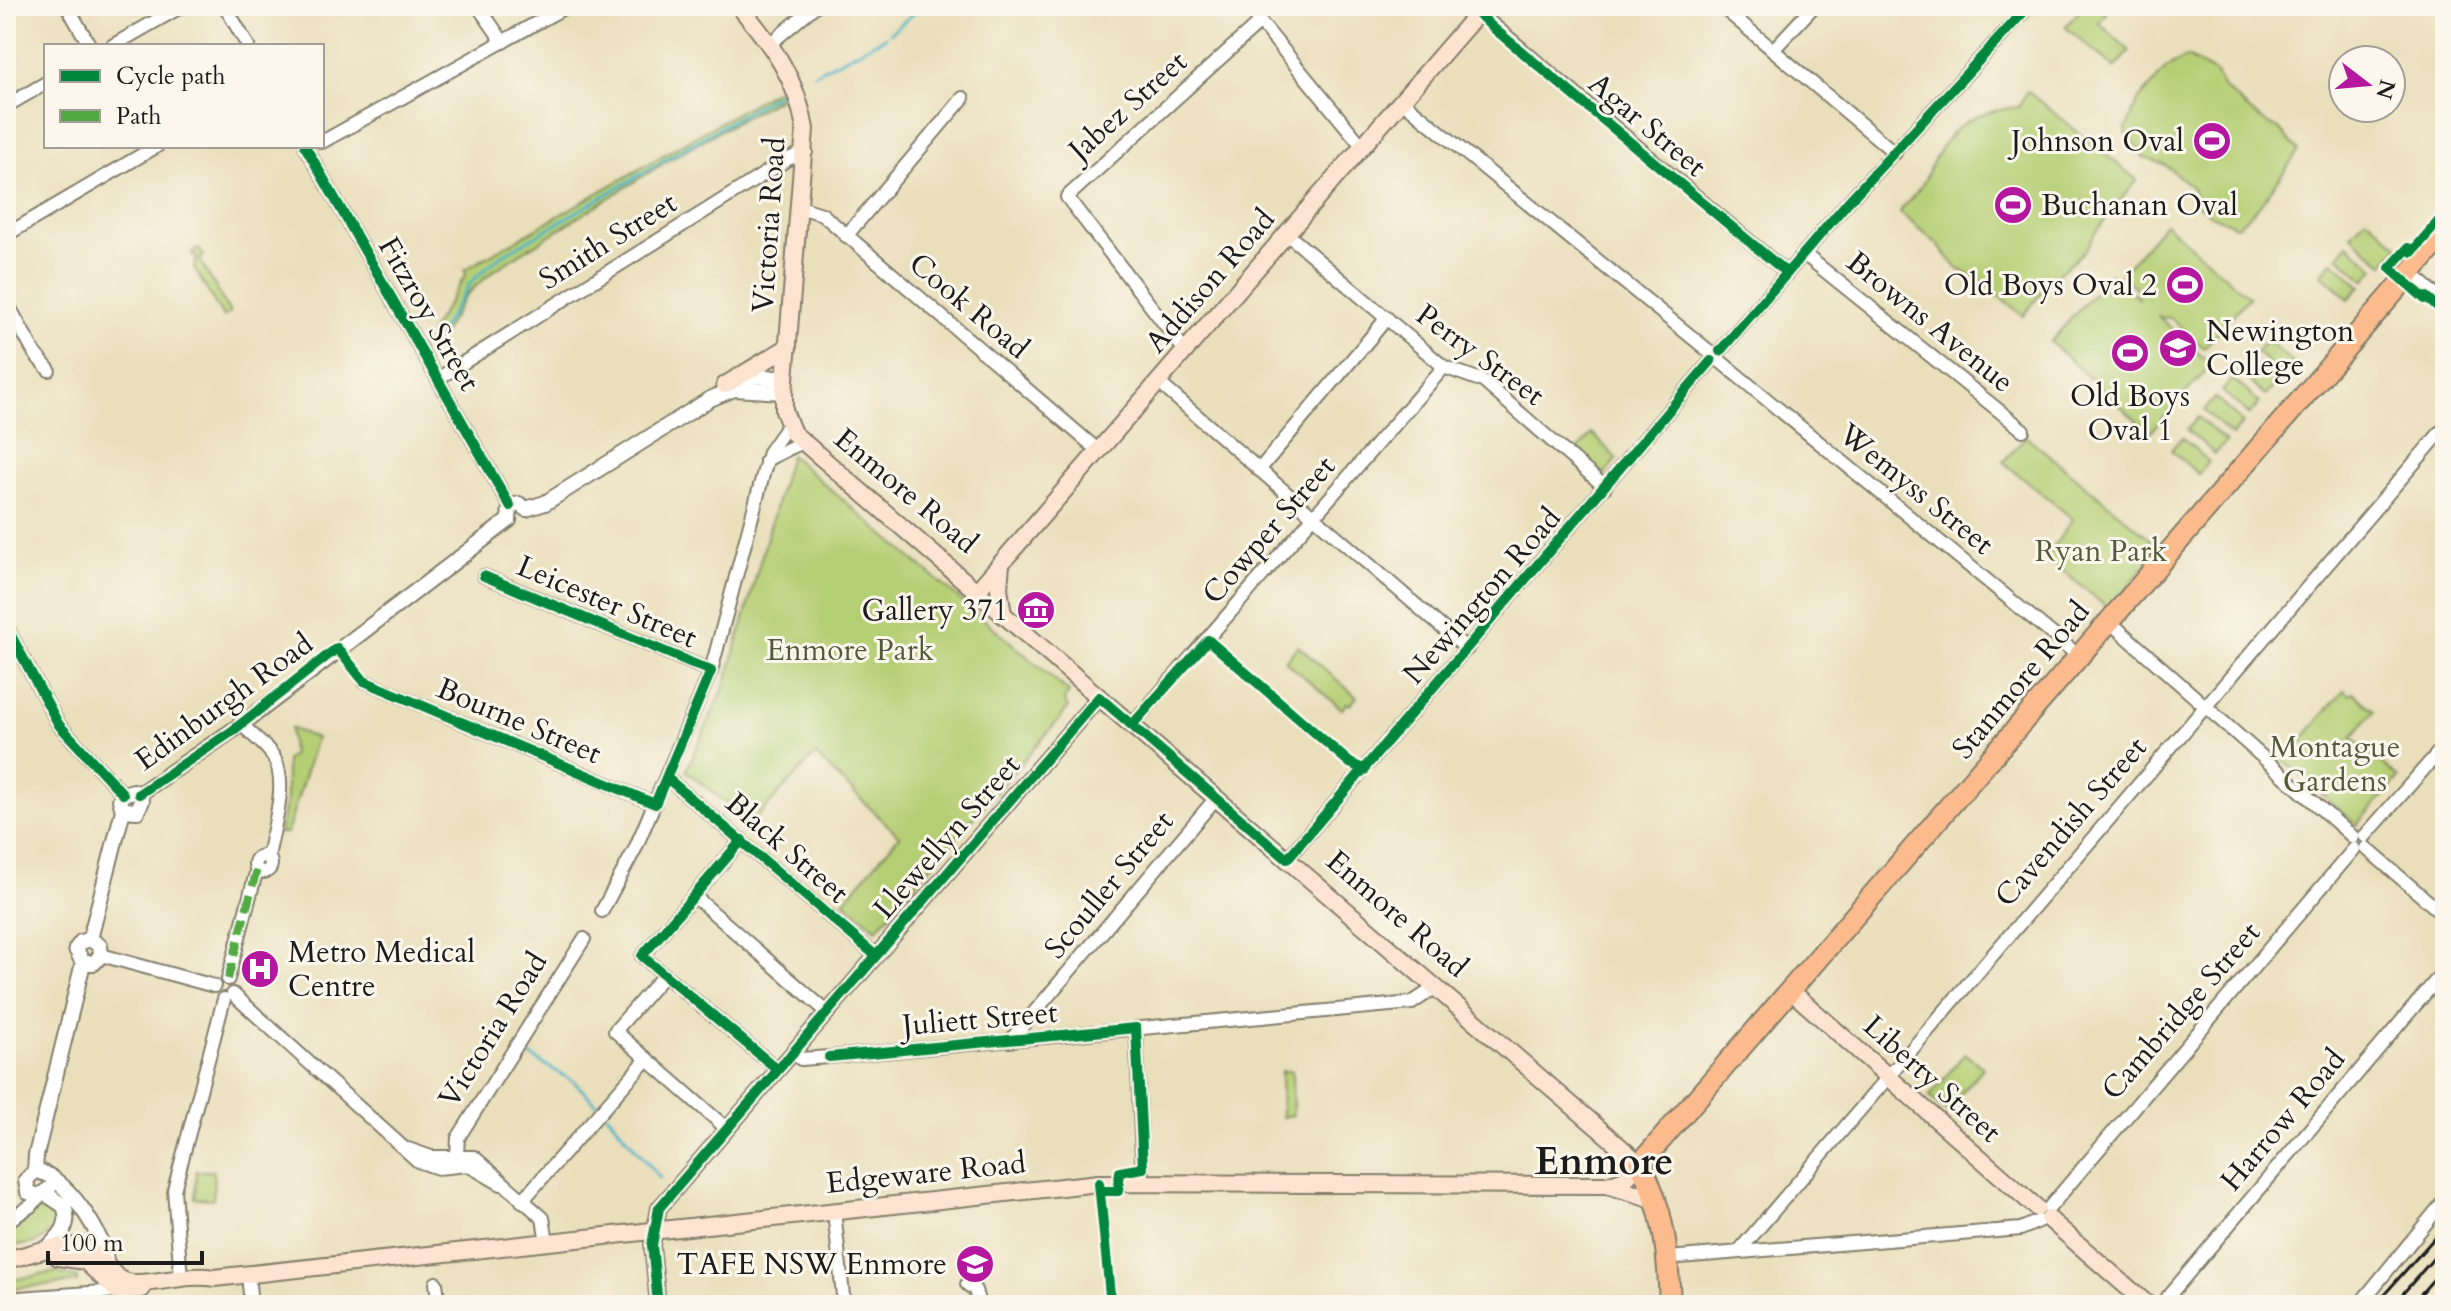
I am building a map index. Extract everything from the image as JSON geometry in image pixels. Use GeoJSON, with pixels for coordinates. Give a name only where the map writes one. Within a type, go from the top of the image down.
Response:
{"type":"FeatureCollection","features":[{"type":"Feature","properties":{"kind":"highway","name":"Stanmore Road"},"geometry":{"type":"LineString","coordinates":[[1640,1164],[2445,233]]}},
{"type":"Feature","properties":{"kind":"highway","name":"Enmore Road"},"geometry":{"type":"LineString","coordinates":[[1640,1164],[1657,1200],[1668,1258],[1670,1305]]}},
{"type":"Feature","properties":{"kind":"main road","name":"Victoria Road"},"geometry":{"type":"LineString","coordinates":[[739,6],[771,43],[797,92],[806,152],[784,386],[788,425]]}},
{"type":"Feature","properties":{"kind":"main road","name":"Addison Road"},"geometry":{"type":"LineString","coordinates":[[977,591],[1363,147],[1478,8]]}},
{"type":"Feature","properties":{"kind":"main road"},"geometry":{"type":"LineString","coordinates":[[725,385],[788,347]]}},
{"type":"Feature","properties":{"kind":"main road","name":"Enmore Road"},"geometry":{"type":"LineString","coordinates":[[788,425],[802,442],[1640,1164]]}},
{"type":"Feature","properties":{"kind":"main road"},"geometry":{"type":"LineString","coordinates":[[1001,564],[999,588],[1003,615]]}},
{"type":"Feature","properties":{"kind":"main road","name":"Liberty Street"},"geometry":{"type":"LineString","coordinates":[[1791,991],[2148,1305]]}},
{"type":"Feature","properties":{"kind":"main road"},"geometry":{"type":"LineString","coordinates":[[1607,1185],[1625,1179],[1640,1164]]}},
{"type":"Feature","properties":{"kind":"main road","name":"Edgeware Road"},"geometry":{"type":"LineString","coordinates":[[214,1278],[1099,1183],[1607,1185],[1657,1200]]}},
{"type":"Feature","properties":{"kind":"main road"},"geometry":{"type":"LineString","coordinates":[[27,1256],[45,1250],[97,1254],[103,1271],[120,1296],[214,1278]]}},
{"type":"Feature","properties":{"kind":"main road"},"geometry":{"type":"LineString","coordinates":[[6,1260],[77,1252]]}},
{"type":"Feature","properties":{"kind":"main road"},"geometry":{"type":"LineString","coordinates":[[103,1271],[133,1283],[214,1278]]}},
{"type":"Feature","properties":{"kind":"main road"},"geometry":{"type":"LineString","coordinates":[[2148,1305],[2153,1302],[2161,1305]]}},
{"type":"Feature","properties":{"kind":"street"},"geometry":{"type":"LineString","coordinates":[[67,6],[89,44]]}},
{"type":"Feature","properties":{"kind":"street"},"geometry":{"type":"LineString","coordinates":[[116,44],[182,6]]}},
{"type":"Feature","properties":{"kind":"street"},"geometry":{"type":"LineString","coordinates":[[225,6],[247,44]]}},
{"type":"Feature","properties":{"kind":"street"},"geometry":{"type":"LineString","coordinates":[[478,6],[503,42]]}},
{"type":"Feature","properties":{"kind":"street"},"geometry":{"type":"LineString","coordinates":[[324,141],[567,6]]}},
{"type":"Feature","properties":{"kind":"street"},"geometry":{"type":"LineString","coordinates":[[771,43],[815,6]]}},
{"type":"Feature","properties":{"kind":"street"},"geometry":{"type":"LineString","coordinates":[[1247,6],[1363,147]]}},
{"type":"Feature","properties":{"kind":"street"},"geometry":{"type":"LineString","coordinates":[[1721,6],[1895,153]]}},
{"type":"Feature","properties":{"kind":"street"},"geometry":{"type":"LineString","coordinates":[[1773,50],[1814,6]]}},
{"type":"Feature","properties":{"kind":"street","name":"Newington Road"},"geometry":{"type":"LineString","coordinates":[[1287,859],[1787,273],[2029,6]]}},
{"type":"Feature","properties":{"kind":"street","name":"Agar Street"},"geometry":{"type":"LineString","coordinates":[[1478,8],[1787,273]]}},
{"type":"Feature","properties":{"kind":"street","name":"Jabez Street"},"geometry":{"type":"LineString","coordinates":[[1186,352],[1067,197],[1260,22]]}},
{"type":"Feature","properties":{"kind":"street"},"geometry":{"type":"LineString","coordinates":[[6,106],[44,84]]}},
{"type":"Feature","properties":{"kind":"street"},"geometry":{"type":"LineString","coordinates":[[846,236],[963,98]]}},
{"type":"Feature","properties":{"kind":"street","name":"Wemyss Street"},"geometry":{"type":"LineString","coordinates":[[1402,101],[2080,657]]}},
{"type":"Feature","properties":{"kind":"street"},"geometry":{"type":"LineString","coordinates":[[6,235],[154,148]]}},
{"type":"Feature","properties":{"kind":"street","name":"Fitzroy Street"},"geometry":{"type":"LineString","coordinates":[[310,148],[515,512]]}},
{"type":"Feature","properties":{"kind":"street","name":"Smith Street"},"geometry":{"type":"LineString","coordinates":[[439,378],[788,159],[806,152]]}},
{"type":"Feature","properties":{"kind":"street","name":"Cook Road"},"geometry":{"type":"LineString","coordinates":[[800,207],[822,214],[1100,452]]}},
{"type":"Feature","properties":{"kind":"street","name":"Perry Street"},"geometry":{"type":"LineString","coordinates":[[1287,234],[1444,367],[1483,381],[1605,487]]}},
{"type":"Feature","properties":{"kind":"street","name":"Browns Avenue"},"geometry":{"type":"LineString","coordinates":[[1804,254],[2023,430]]}},
{"type":"Feature","properties":{"kind":"street"},"geometry":{"type":"LineString","coordinates":[[2411,273],[2445,303]]}},
{"type":"Feature","properties":{"kind":"street"},"geometry":{"type":"LineString","coordinates":[[6,301],[35,354],[49,370]]}},
{"type":"Feature","properties":{"kind":"street"},"geometry":{"type":"LineString","coordinates":[[1259,470],[1387,318]]}},
{"type":"Feature","properties":{"kind":"street","name":"Cowper Street"},"geometry":{"type":"LineString","coordinates":[[1132,725],[1444,367]]}},
{"type":"Feature","properties":{"kind":"street"},"geometry":{"type":"LineString","coordinates":[[725,385],[756,376],[784,386]]}},
{"type":"Feature","properties":{"kind":"street"},"geometry":{"type":"LineString","coordinates":[[1159,383],[1467,649]]}},
{"type":"Feature","properties":{"kind":"street","name":"Edinburgh Road"},"geometry":{"type":"LineString","coordinates":[[710,399],[725,385]]}},
{"type":"Feature","properties":{"kind":"street","name":"Edinburgh Road"},"geometry":{"type":"LineString","coordinates":[[139,794],[242,724],[515,512],[545,503],[710,399],[734,389],[784,386]]}},
{"type":"Feature","properties":{"kind":"street"},"geometry":{"type":"LineString","coordinates":[[602,911],[667,778],[711,671],[766,460],[776,438],[788,425]]}},
{"type":"Feature","properties":{"kind":"street","name":"Cavendish Street"},"geometry":{"type":"LineString","coordinates":[[1739,1251],[2445,427]]}},
{"type":"Feature","properties":{"kind":"street"},"geometry":{"type":"LineString","coordinates":[[766,460],[802,442]]}},
{"type":"Feature","properties":{"kind":"street","name":"Leicester Street"},"geometry":{"type":"LineString","coordinates":[[484,576],[711,671]]}},
{"type":"Feature","properties":{"kind":"street"},"geometry":{"type":"LineString","coordinates":[[2110,622],[2445,916]]}},
{"type":"Feature","properties":{"kind":"street"},"geometry":{"type":"LineString","coordinates":[[6,626],[59,725],[123,794]]}},
{"type":"Feature","properties":{"kind":"street","name":"Bourne Street"},"geometry":{"type":"LineString","coordinates":[[364,681],[655,804]]}},
{"type":"Feature","properties":{"kind":"street","name":"Llewellyn Street"},"geometry":{"type":"LineString","coordinates":[[652,1232],[659,1208],[1099,697]]}},
{"type":"Feature","properties":{"kind":"street"},"geometry":{"type":"LineString","coordinates":[[228,979],[278,798],[279,771],[271,752],[242,724]]}},
{"type":"Feature","properties":{"kind":"street","name":"Cambridge Street"},"geometry":{"type":"LineString","coordinates":[[2043,1214],[2445,745]]}},
{"type":"Feature","properties":{"kind":"street","name":"Black Street"},"geometry":{"type":"LineString","coordinates":[[667,778],[875,955]]}},
{"type":"Feature","properties":{"kind":"street"},"geometry":{"type":"LineString","coordinates":[[129,791],[139,794],[139,808],[133,812],[123,810],[120,803],[123,794],[129,791]]}},
{"type":"Feature","properties":{"kind":"street","name":"Scouller Street"},"geometry":{"type":"LineString","coordinates":[[1010,1041],[1216,798]]}},
{"type":"Feature","properties":{"kind":"street","name":"Edinburgh Road"},"geometry":{"type":"LineString","coordinates":[[90,939],[123,810]]}},
{"type":"Feature","properties":{"kind":"street"},"geometry":{"type":"LineString","coordinates":[[742,840],[642,956],[777,1069]]}},
{"type":"Feature","properties":{"kind":"street"},"geometry":{"type":"LineString","coordinates":[[694,896],[826,1011]]}},
{"type":"Feature","properties":{"kind":"street"},"geometry":{"type":"LineString","coordinates":[[12,1220],[50,1187],[42,1175],[36,1155],[83,963],[76,949],[83,940],[90,939],[100,946],[101,955],[94,963],[83,963]]}},
{"type":"Feature","properties":{"kind":"street","name":"Victoria Road"},"geometry":{"type":"LineString","coordinates":[[458,1160],[458,1138],[584,939]]}},
{"type":"Feature","properties":{"kind":"street"},"geometry":{"type":"LineString","coordinates":[[101,955],[214,986]]}},
{"type":"Feature","properties":{"kind":"street","name":"Harrow Road"},"geometry":{"type":"LineString","coordinates":[[2161,1305],[2445,970]]}},
{"type":"Feature","properties":{"kind":"street"},"geometry":{"type":"LineString","coordinates":[[664,975],[615,1031],[726,1128]]}},
{"type":"Feature","properties":{"kind":"street"},"geometry":{"type":"LineString","coordinates":[[228,979],[218,980],[214,986],[216,995],[229,997],[428,1166],[458,1160],[501,1184],[545,1221],[547,1242]]}},
{"type":"Feature","properties":{"kind":"street"},"geometry":{"type":"LineString","coordinates":[[181,1278],[174,1190],[233,984],[228,979]]}},
{"type":"Feature","properties":{"kind":"street","name":"Juliett Street"},"geometry":{"type":"LineString","coordinates":[[792,1052],[801,1059],[815,1058],[1412,1003],[1436,987]]}},
{"type":"Feature","properties":{"kind":"street"},"geometry":{"type":"LineString","coordinates":[[1136,1028],[1143,1182]]}},
{"type":"Feature","properties":{"kind":"street"},"geometry":{"type":"LineString","coordinates":[[522,1201],[647,1059]]}},
{"type":"Feature","properties":{"kind":"street"},"geometry":{"type":"LineString","coordinates":[[12,1220],[27,1177],[42,1175],[60,1184],[105,1244],[103,1271],[87,1287],[27,1293],[13,1300]]}},
{"type":"Feature","properties":{"kind":"street"},"geometry":{"type":"LineString","coordinates":[[25,1184],[31,1195],[42,1195],[64,1206],[67,1217],[63,1233],[45,1250]]}},
{"type":"Feature","properties":{"kind":"street"},"geometry":{"type":"LineString","coordinates":[[74,1200],[85,1234],[77,1252]]}},
{"type":"Feature","properties":{"kind":"street"},"geometry":{"type":"LineString","coordinates":[[2359,1305],[2445,1200]]}},
{"type":"Feature","properties":{"kind":"street"},"geometry":{"type":"LineString","coordinates":[[834,1211],[844,1305],[836,1305]]}},
{"type":"Feature","properties":{"kind":"street"},"geometry":{"type":"LineString","coordinates":[[1668,1258],[2021,1229],[2043,1214]]}},
{"type":"Feature","properties":{"kind":"street"},"geometry":{"type":"LineString","coordinates":[[652,1232],[658,1305]]}},
{"type":"Feature","properties":{"kind":"street"},"geometry":{"type":"LineString","coordinates":[[248,1274],[251,1305]]}},
{"type":"Feature","properties":{"kind":"street"},"geometry":{"type":"LineString","coordinates":[[436,1283],[439,1305]]}},
{"type":"Feature","properties":{"kind":"street"},"geometry":{"type":"LineString","coordinates":[[967,1284],[975,1290],[979,1305]]}},
{"type":"Feature","properties":{"kind":"street"},"geometry":{"type":"LineString","coordinates":[[13,1300],[120,1296]]}},
{"type":"Feature","properties":{"kind":"green space"},"geometry":{"type":"Polygon","coordinates":[[[2084,6],[2097,6],[2106,14],[2099,23],[2130,51],[2115,68],[2065,27],[2084,6]]]}},
{"type":"Feature","properties":{"kind":"green space","name":"Johnson Oval"},"geometry":{"type":"Polygon","coordinates":[[[2187,57],[2215,72],[2224,88],[2260,119],[2279,129],[2299,151],[2259,206],[2237,226],[2208,214],[2197,203],[2193,188],[2164,164],[2144,158],[2125,131],[2138,101],[2166,68],[2187,57]]]}},
{"type":"Feature","properties":{"kind":"green space"},"geometry":{"type":"Polygon","coordinates":[[[778,89],[781,97],[683,151],[493,271],[466,295],[436,345],[430,333],[466,274],[464,270],[778,89]]]}},
{"type":"Feature","properties":{"kind":"green space","name":"Buchanan Oval"},"geometry":{"type":"Polygon","coordinates":[[[2027,91],[2137,180],[2082,252],[2052,281],[2023,316],[1983,282],[1958,269],[1936,243],[1899,212],[1921,186],[1950,135],[1971,119],[2018,107],[2027,91]]]}},
{"type":"Feature","properties":{"kind":"green space"},"geometry":{"type":"Polygon","coordinates":[[[2366,217],[2399,246],[2384,264],[2351,235],[2366,217]]]}},
{"type":"Feature","properties":{"kind":"green space","name":"Old Boys Oval 1"},"geometry":{"type":"Polygon","coordinates":[[[2165,223],[2249,297],[2204,348],[2171,318],[2159,317],[2211,365],[2150,433],[2050,342],[2111,274],[2138,298],[2136,288],[2121,274],[2165,223]]]}},
{"type":"Feature","properties":{"kind":"green space"},"geometry":{"type":"Polygon","coordinates":[[[2348,244],[2375,268],[2365,280],[2338,256],[2348,244]]]}},
{"type":"Feature","properties":{"kind":"green space"},"geometry":{"type":"Polygon","coordinates":[[[199,249],[204,256],[200,260],[230,313],[223,317],[194,268],[197,257],[192,255],[199,249]]]}},
{"type":"Feature","properties":{"kind":"green space"},"geometry":{"type":"Polygon","coordinates":[[[2333,261],[2361,286],[2349,299],[2321,274],[2333,261]]]}},
{"type":"Feature","properties":{"kind":"green space"},"geometry":{"type":"Polygon","coordinates":[[[2267,340],[2294,364],[2283,376],[2256,352],[2267,340]]]}},
{"type":"Feature","properties":{"kind":"green space"},"geometry":{"type":"Polygon","coordinates":[[[2249,360],[2276,384],[2265,396],[2238,372],[2249,360]]]}},
{"type":"Feature","properties":{"kind":"green space"},"geometry":{"type":"Polygon","coordinates":[[[2233,379],[2260,403],[2249,415],[2222,391],[2233,379]]]}},
{"type":"Feature","properties":{"kind":"green space"},"geometry":{"type":"Polygon","coordinates":[[[2215,398],[2243,423],[2232,436],[2204,411],[2215,398]]]}},
{"type":"Feature","properties":{"kind":"green space"},"geometry":{"type":"Polygon","coordinates":[[[2198,417],[2226,442],[2215,454],[2187,430],[2198,417]]]}},
{"type":"Feature","properties":{"kind":"green space"},"geometry":{"type":"Polygon","coordinates":[[[1592,433],[1617,459],[1604,475],[1576,452],[1592,433]]]}},
{"type":"Feature","properties":{"kind":"green space","name":"Ryan Park"},"geometry":{"type":"Polygon","coordinates":[[[2026,436],[2160,547],[2109,609],[2046,557],[2073,519],[2003,462],[2026,436]]]}},
{"type":"Feature","properties":{"kind":"green space"},"geometry":{"type":"Polygon","coordinates":[[[2182,437],[2209,462],[2198,474],[2171,450],[2182,437]]]}},
{"type":"Feature","properties":{"kind":"green space","name":"Enmore Park"},"geometry":{"type":"Polygon","coordinates":[[[790,455],[1069,692],[1064,700],[1068,708],[1056,723],[877,929],[844,901],[899,836],[815,755],[752,823],[686,771],[726,683],[790,455]]]}},
{"type":"Feature","properties":{"kind":"green space"},"geometry":{"type":"Polygon","coordinates":[[[1298,646],[1357,697],[1350,705],[1347,703],[1342,709],[1285,661],[1298,646]]]}},
{"type":"Feature","properties":{"kind":"green space","name":"Montague Gardens"},"geometry":{"type":"Polygon","coordinates":[[[2344,690],[2350,695],[2353,692],[2374,711],[2352,737],[2399,778],[2357,825],[2284,761],[2344,690]]]}},
{"type":"Feature","properties":{"kind":"green space"},"geometry":{"type":"Polygon","coordinates":[[[290,728],[316,738],[287,833],[279,833],[286,801],[286,760],[292,755],[290,728]]]}},
{"type":"Feature","properties":{"kind":"green space"},"geometry":{"type":"Polygon","coordinates":[[[1965,1053],[1983,1068],[1946,1111],[1929,1097],[1965,1053]]]}},
{"type":"Feature","properties":{"kind":"green space"},"geometry":{"type":"Polygon","coordinates":[[[1281,1071],[1292,1071],[1293,1115],[1282,1117],[1281,1071]]]}},
{"type":"Feature","properties":{"kind":"green space"},"geometry":{"type":"Polygon","coordinates":[[[196,1171],[214,1171],[213,1199],[195,1198],[196,1171]]]}},
{"type":"Feature","properties":{"kind":"green space"},"geometry":{"type":"Polygon","coordinates":[[[52,1204],[60,1210],[59,1229],[55,1227],[34,1243],[6,1246],[6,1233],[52,1204]]]}},
{"type":"Feature","properties":{"kind":"green space"},"geometry":{"type":"Polygon","coordinates":[[[55,1272],[78,1278],[77,1282],[6,1289],[6,1281],[55,1272]]]}},
{"type":"Feature","properties":{"kind":"waterway"},"geometry":{"type":"LineString","coordinates":[[890,33],[923,6]]}},
{"type":"Feature","properties":{"kind":"waterway"},"geometry":{"type":"LineString","coordinates":[[1172,9],[1182,8]]}},
{"type":"Feature","properties":{"kind":"waterway"},"geometry":{"type":"LineString","coordinates":[[814,74],[886,37]]}},
{"type":"Feature","properties":{"kind":"waterway"},"geometry":{"type":"LineString","coordinates":[[434,341],[471,282],[498,258],[777,94]]}},
{"type":"Feature","properties":{"kind":"waterway"},"geometry":{"type":"LineString","coordinates":[[529,1055],[573,1081],[599,1106]]}},
{"type":"Feature","properties":{"kind":"waterway"},"geometry":{"type":"LineString","coordinates":[[607,1114],[660,1178]]}},
{"type":"Feature","properties":{"kind":"railway"},"geometry":{"type":"LineString","coordinates":[[2375,1305],[2445,1226]]}},
{"type":"Feature","properties":{"kind":"railway"},"geometry":{"type":"LineString","coordinates":[[2393,1305],[2445,1245]]}},
{"type":"Feature","properties":{"kind":"railway"},"geometry":{"type":"LineString","coordinates":[[2411,1305],[2445,1266]]}},
{"type":"Feature","properties":{"kind":"marked path"},"geometry":{"type":"LineString","coordinates":[[228,979],[257,869]]}},
{"type":"Feature","properties":{"kind":"cycle path"},"geometry":{"type":"LineString","coordinates":[[1484,6],[1478,13],[1492,27],[1787,273]]}},
{"type":"Feature","properties":{"kind":"cycle path"},"geometry":{"type":"LineString","coordinates":[[1720,351],[1848,202],[2029,6]]}},
{"type":"Feature","properties":{"kind":"cycle path"},"geometry":{"type":"LineString","coordinates":[[306,148],[510,506]]}},
{"type":"Feature","properties":{"kind":"cycle path"},"geometry":{"type":"LineString","coordinates":[[2442,300],[2437,306],[2427,297],[2425,299],[2390,268],[2408,248],[2412,252],[2445,214]]}},
{"type":"Feature","properties":{"kind":"cycle path"},"geometry":{"type":"LineString","coordinates":[[658,1305],[652,1245],[659,1208],[1099,697],[1287,859],[1711,361]]}},
{"type":"Feature","properties":{"kind":"cycle path"},"geometry":{"type":"LineString","coordinates":[[139,794],[231,732],[337,648],[364,681],[655,804],[711,671],[484,576]]}},
{"type":"Feature","properties":{"kind":"cycle path"},"geometry":{"type":"LineString","coordinates":[[6,626],[59,725],[123,794]]}},
{"type":"Feature","properties":{"kind":"cycle path"},"geometry":{"type":"LineString","coordinates":[[1132,725],[1208,640],[1350,763],[1365,770]]}},
{"type":"Feature","properties":{"kind":"cycle path"},"geometry":{"type":"LineString","coordinates":[[667,778],[875,955]]}},
{"type":"Feature","properties":{"kind":"cycle path"},"geometry":{"type":"LineString","coordinates":[[742,840],[642,956],[777,1069]]}},
{"type":"Feature","properties":{"kind":"cycle path"},"geometry":{"type":"LineString","coordinates":[[829,1057],[1136,1028],[1143,1168],[1120,1172],[1118,1191],[1100,1191]]}},
{"type":"Feature","properties":{"kind":"cycle path"},"geometry":{"type":"LineString","coordinates":[[1099,1183],[1111,1305]]}},
{"type":"Feature","properties":{"kind":"place","name":"Johnson Oval"},"geometry":{"type":"Point","coordinates":[2212,141]}},
{"type":"Feature","properties":{"kind":"place","name":"Buchanan Oval"},"geometry":{"type":"Point","coordinates":[2013,205]}},
{"type":"Feature","properties":{"kind":"place","name":"Old Boys Oval 2"},"geometry":{"type":"Point","coordinates":[2185,285]}},
{"type":"Feature","properties":{"kind":"place","name":"Newington College"},"geometry":{"type":"Point","coordinates":[2178,348]}},
{"type":"Feature","properties":{"kind":"place","name":"Old Boys Oval 1"},"geometry":{"type":"Point","coordinates":[2130,353]}},
{"type":"Feature","properties":{"kind":"place","name":"Gallery 371"},"geometry":{"type":"Point","coordinates":[1036,610]}},
{"type":"Feature","properties":{"kind":"place","name":"Metro Medical Centre"},"geometry":{"type":"Point","coordinates":[260,969]}},
{"type":"Feature","properties":{"kind":"place","name":"TAFE NSW Enmore"},"geometry":{"type":"Point","coordinates":[975,1264]}},
{"type":"Feature","properties":{"kind":"district","name":"Enmore"},"geometry":{"type":"Point","coordinates":[1604,1162]}}]}
